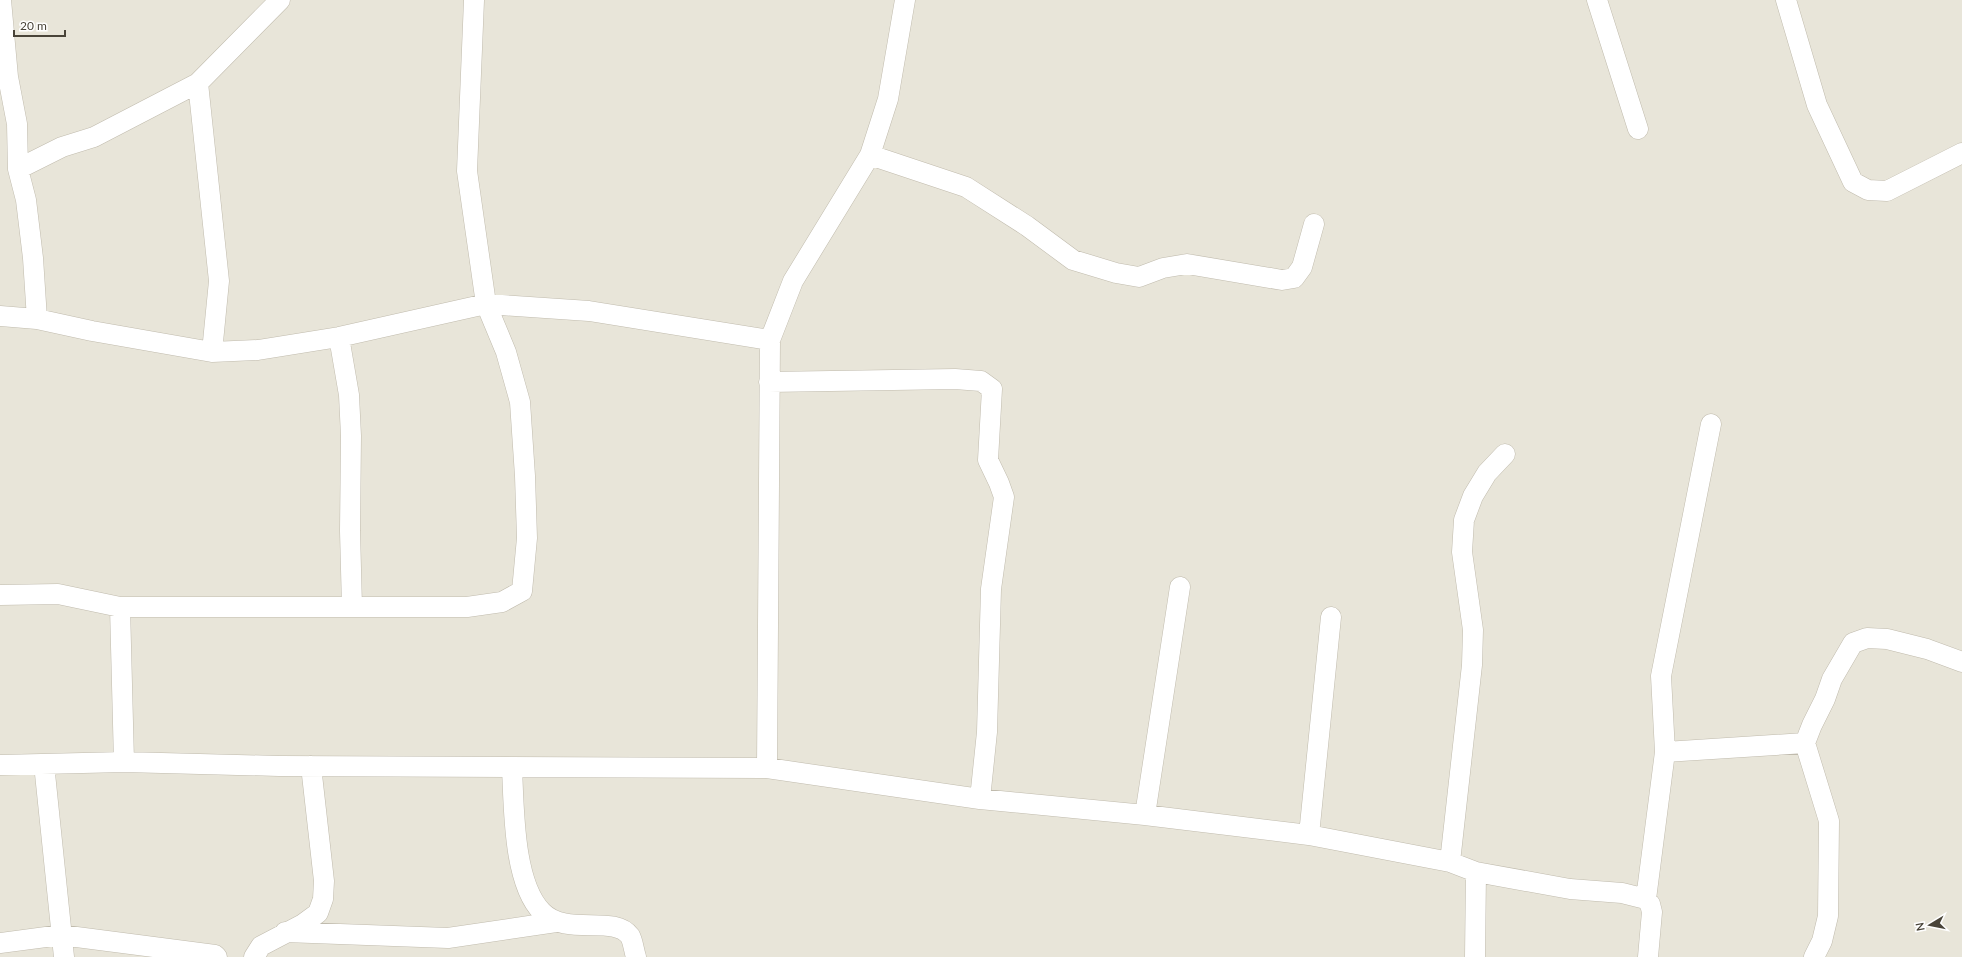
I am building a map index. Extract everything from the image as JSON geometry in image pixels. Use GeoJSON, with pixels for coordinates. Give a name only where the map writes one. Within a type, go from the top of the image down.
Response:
{"type":"FeatureCollection","features":[{"type":"Feature","properties":{"kind":"street"},"geometry":{"type":"LineString","coordinates":[[1,0],[8,77],[17,124],[18,169],[26,200],[33,258],[37,319]]}},
{"type":"Feature","properties":{"kind":"street"},"geometry":{"type":"LineString","coordinates":[[18,169],[62,147],[94,137],[198,83],[280,0]]}},
{"type":"Feature","properties":{"kind":"street"},"geometry":{"type":"LineString","coordinates":[[0,595],[58,594],[120,606],[467,607],[502,602],[522,591],[526,538],[525,476],[520,402],[506,352],[486,304],[467,171],[474,0]]}},
{"type":"Feature","properties":{"kind":"street"},"geometry":{"type":"LineString","coordinates":[[766,768],[770,340],[793,281],[870,155],[888,100],[905,0]]}},
{"type":"Feature","properties":{"kind":"street"},"geometry":{"type":"LineString","coordinates":[[1597,0],[1638,129]]}},
{"type":"Feature","properties":{"kind":"street"},"geometry":{"type":"LineString","coordinates":[[1786,0],[1817,105],[1853,182],[1868,190],[1887,191],[1962,153]]}},
{"type":"Feature","properties":{"kind":"street"},"geometry":{"type":"LineString","coordinates":[[198,83],[219,281],[212,352]]}},
{"type":"Feature","properties":{"kind":"street"},"geometry":{"type":"LineString","coordinates":[[870,155],[966,187],[1028,226],[1073,260],[1116,273],[1139,277],[1163,268],[1187,264],[1282,280],[1294,278],[1302,267],[1314,224]]}},
{"type":"Feature","properties":{"kind":"street"},"geometry":{"type":"LineString","coordinates":[[0,316],[37,319],[92,331],[212,352],[258,350],[338,337],[486,304],[590,311],[770,340]]}},
{"type":"Feature","properties":{"kind":"street"},"geometry":{"type":"LineString","coordinates":[[338,337],[349,394],[351,436],[350,531],[352,607]]}},
{"type":"Feature","properties":{"kind":"street"},"geometry":{"type":"LineString","coordinates":[[770,382],[955,380],[981,381],[992,389],[988,460],[1004,497],[991,589],[987,732],[980,799]]}},
{"type":"Feature","properties":{"kind":"street"},"geometry":{"type":"LineString","coordinates":[[1646,899],[1665,752],[1661,676],[1711,424]]}},
{"type":"Feature","properties":{"kind":"street"},"geometry":{"type":"LineString","coordinates":[[1450,862],[1472,665],[1473,630],[1462,552],[1464,520],[1473,496],[1487,474],[1505,454]]}},
{"type":"Feature","properties":{"kind":"street"},"geometry":{"type":"LineString","coordinates":[[1145,815],[1180,587]]}},
{"type":"Feature","properties":{"kind":"street"},"geometry":{"type":"LineString","coordinates":[[120,606],[124,762]]}},
{"type":"Feature","properties":{"kind":"street"},"geometry":{"type":"LineString","coordinates":[[1309,835],[1330,617]]}},
{"type":"Feature","properties":{"kind":"street"},"geometry":{"type":"LineString","coordinates":[[1814,957],[1822,941],[1828,916],[1829,821],[1805,743],[1826,699],[1832,679],[1854,643],[1867,638],[1887,639],[1927,649],[1962,662]]}},
{"type":"Feature","properties":{"kind":"street"},"geometry":{"type":"LineString","coordinates":[[1665,752],[1805,743]]}},
{"type":"Feature","properties":{"kind":"street"},"geometry":{"type":"LineString","coordinates":[[0,765],[124,762],[512,768],[766,768],[980,799],[1145,815],[1309,835],[1450,862],[1476,872],[1570,889],[1622,893],[1646,899],[1650,904],[1652,912],[1648,957]]}},
{"type":"Feature","properties":{"kind":"street"},"geometry":{"type":"LineString","coordinates":[[44,764],[60,935],[64,957]]}},
{"type":"Feature","properties":{"kind":"street"},"geometry":{"type":"LineString","coordinates":[[254,957],[261,946],[285,932],[303,924],[318,913],[323,899],[324,880],[311,766]]}},
{"type":"Feature","properties":{"kind":"street"},"geometry":{"type":"LineString","coordinates":[[512,768],[514,816],[522,873],[532,897],[542,912],[556,922]]}},
{"type":"Feature","properties":{"kind":"street"},"geometry":{"type":"LineString","coordinates":[[1475,957],[1476,872]]}},
{"type":"Feature","properties":{"kind":"street"},"geometry":{"type":"LineString","coordinates":[[285,932],[448,938],[556,922],[570,925],[619,928],[630,936],[636,957]]}},
{"type":"Feature","properties":{"kind":"street"},"geometry":{"type":"LineString","coordinates":[[0,943],[60,935],[215,955],[217,957]]}},
{"type":"Feature","properties":{"kind":"shaded area"},"geometry":{"type":"Polygon","coordinates":[[[0,0],[1962,0],[1962,957],[0,957],[0,0]]]}}]}
